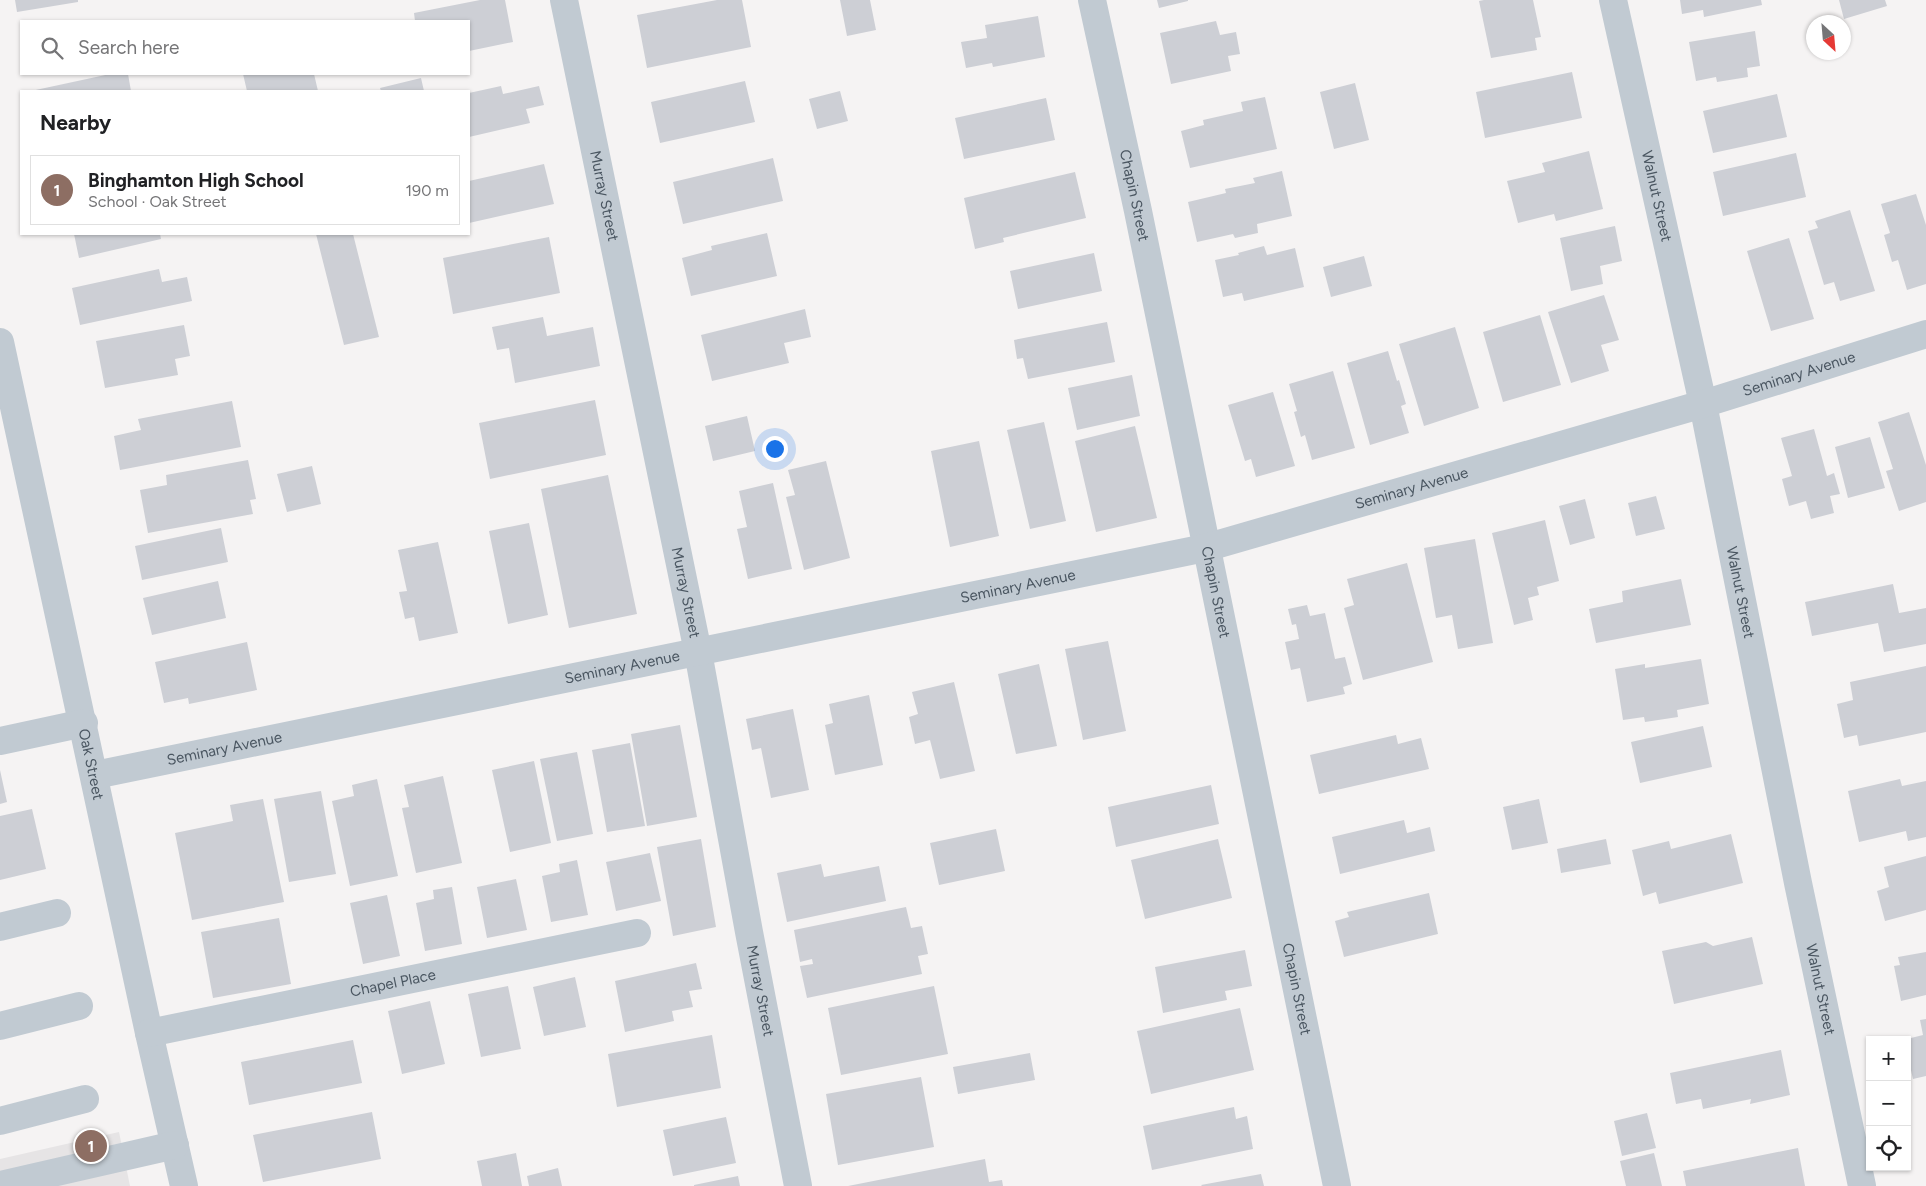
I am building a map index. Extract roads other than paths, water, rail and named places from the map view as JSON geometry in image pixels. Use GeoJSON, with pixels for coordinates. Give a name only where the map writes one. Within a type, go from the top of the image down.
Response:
{"type":"FeatureCollection","features":[{"type":"Feature","properties":{"kind":"street","name":"Murray Street"},"geometry":{"type":"LineString","coordinates":[[564,0],[698,652],[745,912],[798,1186]]}},
{"type":"Feature","properties":{"kind":"street","name":"Chapin Street"},"geometry":{"type":"LineString","coordinates":[[1092,0],[1140,220],[1205,548],[1337,1186]]}},
{"type":"Feature","properties":{"kind":"street","name":"Walnut Street"},"geometry":{"type":"LineString","coordinates":[[1613,0],[1704,404],[1796,873],[1862,1186]]}},
{"type":"Feature","properties":{"kind":"street","name":"Seminary Avenue"},"geometry":{"type":"LineString","coordinates":[[95,775],[1205,548],[1704,404],[1926,334]]}},
{"type":"Feature","properties":{"kind":"street","name":"Oak Street"},"geometry":{"type":"LineString","coordinates":[[0,342],[95,775],[149,1033],[184,1186]]}},
{"type":"Feature","properties":{"kind":"street"},"geometry":{"type":"LineString","coordinates":[[0,742],[84,724]]}},
{"type":"Feature","properties":{"kind":"street"},"geometry":{"type":"LineString","coordinates":[[0,927],[57,913]]}},
{"type":"Feature","properties":{"kind":"street","name":"Chapel Place"},"geometry":{"type":"LineString","coordinates":[[149,1033],[637,933]]}},
{"type":"Feature","properties":{"kind":"street"},"geometry":{"type":"LineString","coordinates":[[0,1026],[78,1006]]}},
{"type":"Feature","properties":{"kind":"street"},"geometry":{"type":"LineString","coordinates":[[0,1121],[85,1099]]}},
{"type":"Feature","properties":{"kind":"street"},"geometry":{"type":"LineString","coordinates":[[0,1185],[175,1145]]}},
{"type":"Feature","properties":{"kind":"place","name":"Binghamton High School"},"geometry":{"type":"Point","coordinates":[91,1146]}}]}
